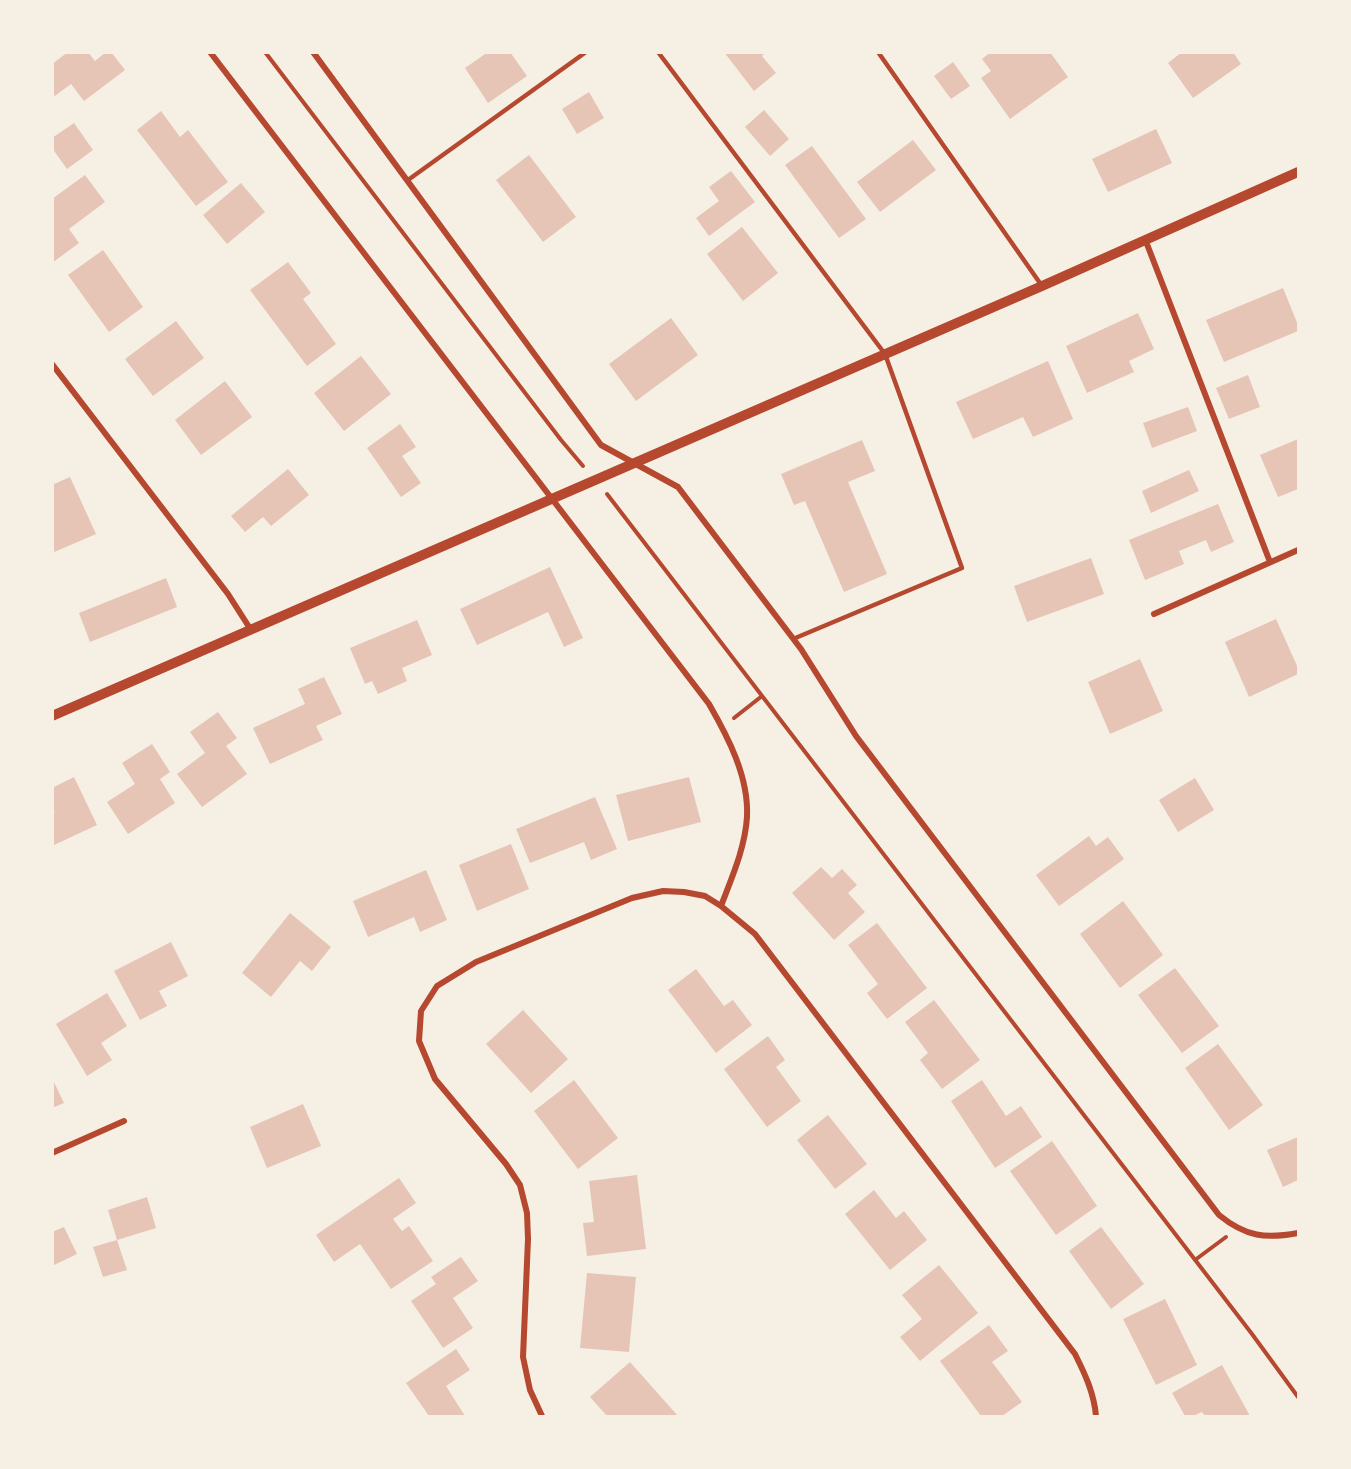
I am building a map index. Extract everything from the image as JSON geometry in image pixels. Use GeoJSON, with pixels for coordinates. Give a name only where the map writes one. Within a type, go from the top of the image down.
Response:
{"type":"FeatureCollection","features":[{"type":"Feature","properties":{"kind":"street"},"geometry":{"type":"LineString","coordinates":[[210,52],[709,704],[722,727],[740,769],[747,816],[740,856],[721,906]]}},
{"type":"Feature","properties":{"kind":"street"},"geometry":{"type":"LineString","coordinates":[[313,52],[601,445],[678,487],[793,639],[863,746],[1219,1215],[1232,1225],[1252,1234],[1270,1237],[1299,1233]]}},
{"type":"Feature","properties":{"kind":"street"},"geometry":{"type":"LineString","coordinates":[[52,716],[552,500],[634,462],[1299,172]]}},
{"type":"Feature","properties":{"kind":"street"},"geometry":{"type":"LineString","coordinates":[[1145,239],[1270,562]]}},
{"type":"Feature","properties":{"kind":"street"},"geometry":{"type":"LineString","coordinates":[[52,364],[228,594],[251,630]]}},
{"type":"Feature","properties":{"kind":"street"},"geometry":{"type":"LineString","coordinates":[[1154,614],[1299,550]]}},
{"type":"Feature","properties":{"kind":"street"},"geometry":{"type":"LineString","coordinates":[[542,1416],[530,1390],[523,1357],[528,1239],[527,1213],[520,1185],[506,1164],[435,1079],[419,1041],[421,1011],[437,986],[476,962],[632,898],[663,891],[705,896],[755,933],[1075,1354],[1089,1382],[1096,1416]]}},
{"type":"Feature","properties":{"kind":"street"},"geometry":{"type":"LineString","coordinates":[[52,1153],[124,1121]]}},
{"type":"Feature","properties":{"kind":"lane"},"geometry":{"type":"LineString","coordinates":[[408,180],[586,52]]}},
{"type":"Feature","properties":{"kind":"lane"},"geometry":{"type":"LineString","coordinates":[[658,52],[885,354],[962,568],[793,639]]}},
{"type":"Feature","properties":{"kind":"lane"},"geometry":{"type":"LineString","coordinates":[[878,52],[1042,286]]}},
{"type":"Feature","properties":{"kind":"path"},"geometry":{"type":"LineString","coordinates":[[266,52],[572,452]]}},
{"type":"Feature","properties":{"kind":"path"},"geometry":{"type":"LineString","coordinates":[[609,496],[1299,1397]]}},
{"type":"Feature","properties":{"kind":"path"},"geometry":{"type":"LineString","coordinates":[[722,727],[762,696]]}},
{"type":"Feature","properties":{"kind":"path"},"geometry":{"type":"LineString","coordinates":[[1195,1260],[1225,1239],[1232,1225]]}},
{"type":"Feature","properties":{"kind":"building"},"geometry":{"type":"Polygon","coordinates":[[[68,52],[88,52],[95,61],[106,52],[111,52],[125,70],[84,101],[71,84],[52,98],[52,64],[68,52]]]}},
{"type":"Feature","properties":{"kind":"building"},"geometry":{"type":"Polygon","coordinates":[[[488,52],[510,52],[527,76],[488,103],[465,68],[488,52]]]}},
{"type":"Feature","properties":{"kind":"building"},"geometry":{"type":"Polygon","coordinates":[[[724,52],[766,52],[762,56],[776,73],[754,91],[724,52]]]}},
{"type":"Feature","properties":{"kind":"building"},"geometry":{"type":"Polygon","coordinates":[[[991,52],[1050,52],[1068,77],[1010,119],[981,78],[991,71],[982,59],[991,52]]]}},
{"type":"Feature","properties":{"kind":"building"},"geometry":{"type":"Polygon","coordinates":[[[1182,52],[1233,52],[1241,64],[1193,98],[1168,63],[1182,52]]]}},
{"type":"Feature","properties":{"kind":"building"},"geometry":{"type":"Polygon","coordinates":[[[953,62],[970,86],[951,99],[934,76],[953,62]]]}},
{"type":"Feature","properties":{"kind":"building"},"geometry":{"type":"Polygon","coordinates":[[[589,92],[604,118],[577,134],[562,109],[589,92]]]}},
{"type":"Feature","properties":{"kind":"building"},"geometry":{"type":"Polygon","coordinates":[[[764,110],[789,139],[770,156],[745,127],[764,110]]]}},
{"type":"Feature","properties":{"kind":"building"},"geometry":{"type":"Polygon","coordinates":[[[161,111],[180,137],[188,130],[228,182],[196,206],[137,130],[161,111]]]}},
{"type":"Feature","properties":{"kind":"building"},"geometry":{"type":"Polygon","coordinates":[[[74,123],[93,150],[67,169],[52,148],[52,138],[74,123]]]}},
{"type":"Feature","properties":{"kind":"building"},"geometry":{"type":"Polygon","coordinates":[[[1156,129],[1172,163],[1108,192],[1092,159],[1156,129]]]}},
{"type":"Feature","properties":{"kind":"building"},"geometry":{"type":"Polygon","coordinates":[[[913,140],[936,170],[880,212],[857,182],[913,140]]]}},
{"type":"Feature","properties":{"kind":"building"},"geometry":{"type":"Polygon","coordinates":[[[812,146],[866,219],[839,238],[785,165],[812,146]]]}},
{"type":"Feature","properties":{"kind":"building"},"geometry":{"type":"Polygon","coordinates":[[[529,155],[576,217],[543,242],[496,180],[529,155]]]}},
{"type":"Feature","properties":{"kind":"building"},"geometry":{"type":"Polygon","coordinates":[[[731,171],[755,202],[709,236],[696,218],[719,201],[709,187],[731,171]]]}},
{"type":"Feature","properties":{"kind":"building"},"geometry":{"type":"Polygon","coordinates":[[[85,175],[105,202],[69,229],[79,243],[52,263],[52,199],[85,175]]]}},
{"type":"Feature","properties":{"kind":"building"},"geometry":{"type":"Polygon","coordinates":[[[241,183],[265,212],[227,244],[203,215],[241,183]]]}},
{"type":"Feature","properties":{"kind":"building"},"geometry":{"type":"Polygon","coordinates":[[[742,227],[778,273],[743,301],[707,254],[742,227]]]}},
{"type":"Feature","properties":{"kind":"building"},"geometry":{"type":"Polygon","coordinates":[[[103,250],[143,307],[109,332],[68,275],[103,250]]]}},
{"type":"Feature","properties":{"kind":"building"},"geometry":{"type":"Polygon","coordinates":[[[288,262],[311,293],[303,299],[336,344],[307,366],[250,290],[288,262]]]}},
{"type":"Feature","properties":{"kind":"building"},"geometry":{"type":"Polygon","coordinates":[[[1283,288],[1298,325],[1298,331],[1224,362],[1206,320],[1283,288]]]}},
{"type":"Feature","properties":{"kind":"building"},"geometry":{"type":"Polygon","coordinates":[[[1138,313],[1154,349],[1129,361],[1134,372],[1087,393],[1066,346],[1138,313]]]}},
{"type":"Feature","properties":{"kind":"building"},"geometry":{"type":"Polygon","coordinates":[[[671,318],[698,355],[636,401],[609,364],[671,318]]]}},
{"type":"Feature","properties":{"kind":"building"},"geometry":{"type":"Polygon","coordinates":[[[176,321],[204,358],[153,396],[125,359],[176,321]]]}},
{"type":"Feature","properties":{"kind":"building"},"geometry":{"type":"Polygon","coordinates":[[[361,356],[391,394],[344,431],[314,393],[361,356]]]}},
{"type":"Feature","properties":{"kind":"building"},"geometry":{"type":"Polygon","coordinates":[[[1048,361],[1073,419],[1033,437],[1023,417],[973,439],[956,402],[1048,361]]]}},
{"type":"Feature","properties":{"kind":"building"},"geometry":{"type":"Polygon","coordinates":[[[1248,375],[1260,407],[1229,419],[1216,388],[1248,375]]]}},
{"type":"Feature","properties":{"kind":"building"},"geometry":{"type":"Polygon","coordinates":[[[225,381],[252,417],[201,455],[175,420],[225,381]]]}},
{"type":"Feature","properties":{"kind":"building"},"geometry":{"type":"Polygon","coordinates":[[[1188,407],[1197,431],[1152,448],[1143,423],[1188,407]]]}},
{"type":"Feature","properties":{"kind":"building"},"geometry":{"type":"Polygon","coordinates":[[[400,424],[416,447],[402,456],[421,483],[401,497],[367,448],[400,424]]]}},
{"type":"Feature","properties":{"kind":"building"},"geometry":{"type":"Polygon","coordinates":[[[1298,439],[1298,489],[1278,497],[1260,455],[1298,439]]]}},
{"type":"Feature","properties":{"kind":"building"},"geometry":{"type":"Polygon","coordinates":[[[862,440],[875,471],[848,482],[887,574],[844,592],[805,501],[794,505],[781,474],[862,440]]]}},
{"type":"Feature","properties":{"kind":"building"},"geometry":{"type":"Polygon","coordinates":[[[288,469],[309,495],[271,526],[263,517],[245,532],[231,516],[288,469]]]}},
{"type":"Feature","properties":{"kind":"building"},"geometry":{"type":"Polygon","coordinates":[[[1189,470],[1199,491],[1151,513],[1142,491],[1189,470]]]}},
{"type":"Feature","properties":{"kind":"building"},"geometry":{"type":"Polygon","coordinates":[[[70,477],[96,534],[52,553],[52,485],[70,477]]]}},
{"type":"Feature","properties":{"kind":"building"},"geometry":{"type":"Polygon","coordinates":[[[1218,504],[1234,542],[1211,552],[1206,540],[1179,551],[1184,564],[1145,580],[1129,540],[1218,504]]]}},
{"type":"Feature","properties":{"kind":"building"},"geometry":{"type":"Polygon","coordinates":[[[1091,558],[1104,594],[1027,622],[1014,586],[1091,558]]]}},
{"type":"Feature","properties":{"kind":"building"},"geometry":{"type":"Polygon","coordinates":[[[550,567],[583,638],[564,647],[548,612],[477,645],[460,609],[550,567]]]}},
{"type":"Feature","properties":{"kind":"building"},"geometry":{"type":"Polygon","coordinates":[[[166,578],[177,607],[90,642],[79,613],[166,578]]]}},
{"type":"Feature","properties":{"kind":"building"},"geometry":{"type":"Polygon","coordinates":[[[1276,619],[1298,668],[1298,674],[1249,697],[1225,642],[1276,619]]]}},
{"type":"Feature","properties":{"kind":"building"},"geometry":{"type":"Polygon","coordinates":[[[417,620],[432,655],[402,668],[407,681],[378,694],[372,681],[365,684],[350,648],[417,620]]]}},
{"type":"Feature","properties":{"kind":"building"},"geometry":{"type":"Polygon","coordinates":[[[1140,659],[1163,711],[1110,734],[1088,682],[1140,659]]]}},
{"type":"Feature","properties":{"kind":"building"},"geometry":{"type":"Polygon","coordinates":[[[324,677],[342,714],[316,726],[323,740],[270,764],[253,728],[305,704],[298,689],[324,677]]]}},
{"type":"Feature","properties":{"kind":"building"},"geometry":{"type":"Polygon","coordinates":[[[218,712],[237,738],[226,746],[247,774],[202,807],[177,774],[205,753],[190,732],[218,712]]]}},
{"type":"Feature","properties":{"kind":"building"},"geometry":{"type":"Polygon","coordinates":[[[152,744],[170,772],[160,779],[175,803],[128,834],[107,802],[135,784],[122,763],[152,744]]]}},
{"type":"Feature","properties":{"kind":"building"},"geometry":{"type":"Polygon","coordinates":[[[74,777],[97,825],[52,846],[52,814],[55,813],[52,809],[52,788],[74,777]]]}},
{"type":"Feature","properties":{"kind":"building"},"geometry":{"type":"Polygon","coordinates":[[[689,777],[701,822],[628,841],[616,795],[689,777]]]}},
{"type":"Feature","properties":{"kind":"building"},"geometry":{"type":"Polygon","coordinates":[[[1195,778],[1214,810],[1178,832],[1159,800],[1195,778]]]}},
{"type":"Feature","properties":{"kind":"building"},"geometry":{"type":"Polygon","coordinates":[[[595,797],[617,849],[591,860],[584,842],[530,863],[516,829],[595,797]]]}},
{"type":"Feature","properties":{"kind":"building"},"geometry":{"type":"Polygon","coordinates":[[[1089,836],[1096,846],[1108,837],[1124,859],[1059,906],[1036,875],[1089,836]]]}},
{"type":"Feature","properties":{"kind":"building"},"geometry":{"type":"Polygon","coordinates":[[[511,844],[529,889],[477,911],[459,865],[511,844]]]}},
{"type":"Feature","properties":{"kind":"building"},"geometry":{"type":"Polygon","coordinates":[[[821,867],[832,878],[842,869],[857,885],[848,893],[865,912],[834,940],[792,893],[821,867]]]}},
{"type":"Feature","properties":{"kind":"building"},"geometry":{"type":"Polygon","coordinates":[[[426,870],[447,920],[420,932],[414,917],[368,937],[353,901],[426,870]]]}},
{"type":"Feature","properties":{"kind":"building"},"geometry":{"type":"Polygon","coordinates":[[[1123,901],[1163,955],[1120,988],[1080,934],[1123,901]]]}},
{"type":"Feature","properties":{"kind":"building"},"geometry":{"type":"Polygon","coordinates":[[[290,913],[331,947],[312,971],[300,961],[271,997],[242,973],[290,913]]]}},
{"type":"Feature","properties":{"kind":"building"},"geometry":{"type":"Polygon","coordinates":[[[877,923],[927,988],[887,1019],[867,993],[878,984],[848,945],[877,923]]]}},
{"type":"Feature","properties":{"kind":"building"},"geometry":{"type":"Polygon","coordinates":[[[171,942],[188,976],[159,991],[167,1006],[140,1020],[114,971],[171,942]]]}},
{"type":"Feature","properties":{"kind":"building"},"geometry":{"type":"Polygon","coordinates":[[[1175,968],[1219,1026],[1182,1053],[1138,995],[1175,968]]]}},
{"type":"Feature","properties":{"kind":"building"},"geometry":{"type":"Polygon","coordinates":[[[696,969],[724,1006],[733,1000],[752,1025],[716,1053],[668,990],[696,969]]]}},
{"type":"Feature","properties":{"kind":"building"},"geometry":{"type":"Polygon","coordinates":[[[107,993],[127,1026],[101,1043],[112,1060],[87,1076],[56,1024],[107,993]]]}},
{"type":"Feature","properties":{"kind":"building"},"geometry":{"type":"Polygon","coordinates":[[[934,1000],[980,1060],[942,1089],[920,1060],[928,1053],[905,1022],[934,1000]]]}},
{"type":"Feature","properties":{"kind":"building"},"geometry":{"type":"Polygon","coordinates":[[[523,1010],[568,1059],[531,1093],[486,1044],[523,1010]]]}},
{"type":"Feature","properties":{"kind":"building"},"geometry":{"type":"Polygon","coordinates":[[[768,1036],[785,1060],[776,1067],[801,1101],[767,1127],[724,1069],[768,1036]]]}},
{"type":"Feature","properties":{"kind":"building"},"geometry":{"type":"Polygon","coordinates":[[[1218,1044],[1263,1105],[1229,1130],[1185,1068],[1218,1044]]]}},
{"type":"Feature","properties":{"kind":"building"},"geometry":{"type":"Polygon","coordinates":[[[52,1078],[64,1103],[52,1108],[52,1078]]]}},
{"type":"Feature","properties":{"kind":"building"},"geometry":{"type":"Polygon","coordinates":[[[574,1080],[618,1138],[578,1169],[534,1111],[574,1080]]]}},
{"type":"Feature","properties":{"kind":"building"},"geometry":{"type":"Polygon","coordinates":[[[982,1080],[1006,1116],[1021,1106],[1042,1137],[995,1168],[951,1101],[982,1080]]]}},
{"type":"Feature","properties":{"kind":"building"},"geometry":{"type":"Polygon","coordinates":[[[303,1104],[321,1146],[267,1168],[250,1127],[303,1104]]]}},
{"type":"Feature","properties":{"kind":"building"},"geometry":{"type":"Polygon","coordinates":[[[828,1115],[867,1164],[835,1189],[797,1140],[828,1115]]]}},
{"type":"Feature","properties":{"kind":"building"},"geometry":{"type":"Polygon","coordinates":[[[1298,1137],[1298,1180],[1283,1187],[1267,1150],[1298,1137]]]}},
{"type":"Feature","properties":{"kind":"building"},"geometry":{"type":"Polygon","coordinates":[[[1052,1141],[1097,1206],[1056,1235],[1010,1171],[1052,1141]]]}},
{"type":"Feature","properties":{"kind":"building"},"geometry":{"type":"Polygon","coordinates":[[[637,1175],[646,1249],[587,1256],[583,1223],[594,1222],[589,1181],[637,1175]]]}},
{"type":"Feature","properties":{"kind":"building"},"geometry":{"type":"Polygon","coordinates":[[[399,1178],[416,1203],[393,1219],[402,1231],[409,1226],[433,1261],[391,1289],[360,1244],[334,1262],[316,1235],[399,1178]]]}},
{"type":"Feature","properties":{"kind":"building"},"geometry":{"type":"Polygon","coordinates":[[[874,1190],[896,1218],[904,1211],[927,1240],[890,1270],[845,1214],[874,1190]]]}},
{"type":"Feature","properties":{"kind":"building"},"geometry":{"type":"Polygon","coordinates":[[[147,1197],[156,1228],[117,1240],[108,1210],[147,1197]]]}},
{"type":"Feature","properties":{"kind":"building"},"geometry":{"type":"Polygon","coordinates":[[[64,1227],[77,1254],[52,1266],[52,1232],[64,1227]]]}},
{"type":"Feature","properties":{"kind":"building"},"geometry":{"type":"Polygon","coordinates":[[[1101,1227],[1144,1284],[1111,1309],[1069,1251],[1101,1227]]]}},
{"type":"Feature","properties":{"kind":"building"},"geometry":{"type":"Polygon","coordinates":[[[117,1240],[127,1270],[103,1277],[93,1247],[117,1240]]]}},
{"type":"Feature","properties":{"kind":"building"},"geometry":{"type":"Polygon","coordinates":[[[461,1257],[478,1281],[453,1298],[473,1328],[443,1348],[411,1301],[436,1284],[431,1277],[461,1257]]]}},
{"type":"Feature","properties":{"kind":"building"},"geometry":{"type":"Polygon","coordinates":[[[939,1265],[978,1313],[920,1361],[900,1337],[922,1319],[902,1295],[939,1265]]]}},
{"type":"Feature","properties":{"kind":"building"},"geometry":{"type":"Polygon","coordinates":[[[587,1273],[636,1277],[629,1352],[580,1348],[587,1273]]]}},
{"type":"Feature","properties":{"kind":"building"},"geometry":{"type":"Polygon","coordinates":[[[1165,1299],[1197,1365],[1156,1385],[1123,1319],[1165,1299]]]}},
{"type":"Feature","properties":{"kind":"building"},"geometry":{"type":"Polygon","coordinates":[[[989,1325],[1008,1351],[992,1362],[1022,1402],[1002,1416],[981,1416],[940,1361],[989,1325]]]}},
{"type":"Feature","properties":{"kind":"building"},"geometry":{"type":"Polygon","coordinates":[[[456,1349],[470,1370],[446,1386],[465,1416],[429,1416],[406,1383],[456,1349]]]}},
{"type":"Feature","properties":{"kind":"building"},"geometry":{"type":"Polygon","coordinates":[[[630,1362],[678,1416],[607,1416],[590,1397],[630,1362]]]}},
{"type":"Feature","properties":{"kind":"building"},"geometry":{"type":"Polygon","coordinates":[[[1222,1365],[1250,1416],[1205,1416],[1202,1412],[1193,1416],[1185,1416],[1172,1393],[1222,1365]]]}}]}
